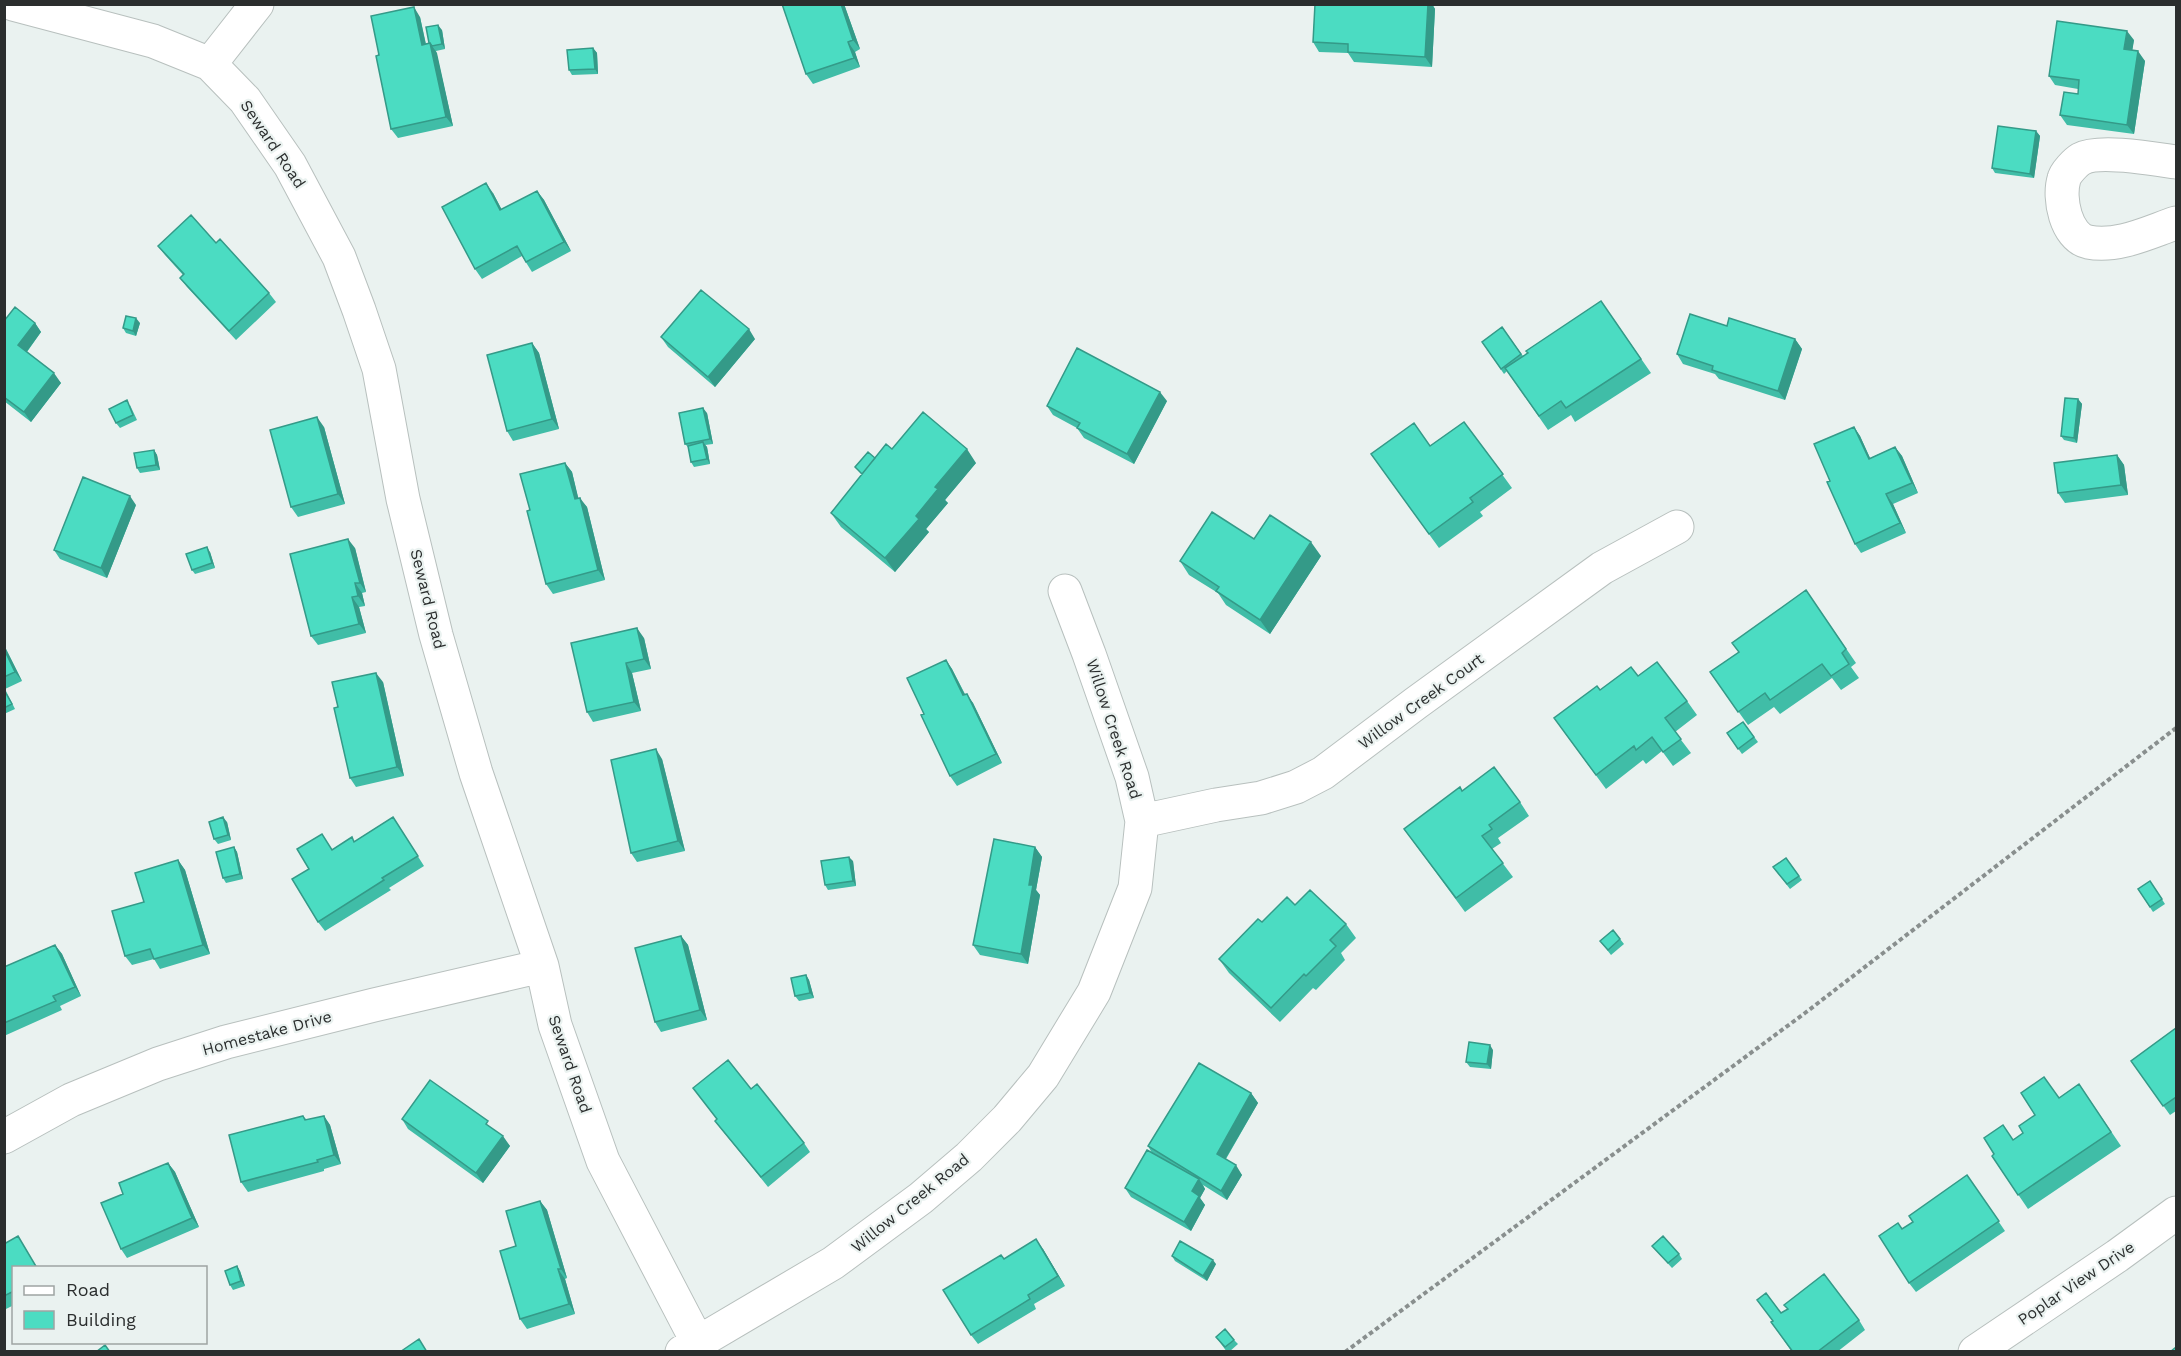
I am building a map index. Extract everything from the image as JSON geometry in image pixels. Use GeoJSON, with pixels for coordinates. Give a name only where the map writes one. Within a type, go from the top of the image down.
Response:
{"type":"FeatureCollection","features":[{"type":"Feature","properties":{"kind":"street","name":"Seward Road"},"geometry":{"type":"LineString","coordinates":[[14,4],[153,41],[210,64],[245,100],[290,165],[339,257],[360,310],[379,369],[403,499],[436,635],[476,773],[542,966],[555,1025],[603,1161],[690,1347]]}},
{"type":"Feature","properties":{"kind":"street"},"geometry":{"type":"LineString","coordinates":[[210,64],[256,4]]}},
{"type":"Feature","properties":{"kind":"street"},"geometry":{"type":"LineString","coordinates":[[2176,162],[2099,154],[2081,159],[2064,177],[2061,201],[2070,227],[2085,241],[2112,243],[2176,223]]}},
{"type":"Feature","properties":{"kind":"street","name":"Willow Creek Court"},"geometry":{"type":"LineString","coordinates":[[1142,821],[1260,798],[1296,787],[1323,773],[1602,568],[1677,527]]}},
{"type":"Feature","properties":{"kind":"street","name":"Willow Creek Road"},"geometry":{"type":"LineString","coordinates":[[690,1347],[833,1263],[921,1198],[969,1157],[1007,1119],[1043,1076],[1094,992],[1135,888],[1142,821],[1132,777],[1065,591]]}},
{"type":"Feature","properties":{"kind":"street","name":"Homestake Drive"},"geometry":{"type":"LineString","coordinates":[[4,1137],[71,1100],[180,1056],[226,1042],[374,1005],[542,966]]}},
{"type":"Feature","properties":{"kind":"street","name":"Poplar View Drive"},"geometry":{"type":"LineString","coordinates":[[1975,1352],[2117,1256],[2176,1213]]}},
{"type":"Feature","properties":{"kind":"path"},"geometry":{"type":"LineString","coordinates":[[1345,1352],[1805,1013],[2176,728]]}},
{"type":"Feature","properties":{"kind":"building"},"geometry":{"type":"Polygon","coordinates":[[[782,4],[841,4],[853,40],[848,42],[854,58],[806,74],[782,4]]]}},
{"type":"Feature","properties":{"kind":"building"},"geometry":{"type":"Polygon","coordinates":[[[1315,4],[1428,4],[1425,57],[1348,52],[1348,44],[1313,42],[1315,4]]]}},
{"type":"Feature","properties":{"kind":"building"},"geometry":{"type":"Polygon","coordinates":[[[414,7],[422,45],[430,43],[446,117],[391,129],[376,56],[379,55],[371,16],[414,7]]]}},
{"type":"Feature","properties":{"kind":"building"},"geometry":{"type":"Polygon","coordinates":[[[2057,21],[2127,31],[2124,49],[2138,51],[2127,125],[2060,115],[2064,92],[2078,94],[2079,80],[2049,76],[2057,21]]]}},
{"type":"Feature","properties":{"kind":"building"},"geometry":{"type":"Polygon","coordinates":[[[438,25],[442,44],[432,46],[429,43],[426,27],[438,25]]]}},
{"type":"Feature","properties":{"kind":"building"},"geometry":{"type":"Polygon","coordinates":[[[593,48],[595,69],[569,70],[567,50],[593,48]]]}},
{"type":"Feature","properties":{"kind":"building"},"geometry":{"type":"Polygon","coordinates":[[[1998,126],[2036,131],[2030,174],[1992,168],[1998,126]]]}},
{"type":"Feature","properties":{"kind":"building"},"geometry":{"type":"Polygon","coordinates":[[[486,183],[500,210],[537,191],[564,242],[526,262],[517,246],[475,269],[442,207],[486,183]]]}},
{"type":"Feature","properties":{"kind":"building"},"geometry":{"type":"Polygon","coordinates":[[[191,215],[216,243],[220,239],[269,293],[229,331],[180,278],[184,274],[158,246],[191,215]]]}},
{"type":"Feature","properties":{"kind":"building"},"geometry":{"type":"Polygon","coordinates":[[[701,290],[749,329],[708,377],[661,337],[701,290]]]}},
{"type":"Feature","properties":{"kind":"building"},"geometry":{"type":"Polygon","coordinates":[[[1601,301],[1641,359],[1566,408],[1561,401],[1539,416],[1505,368],[1528,353],[1526,351],[1601,301]]]}},
{"type":"Feature","properties":{"kind":"building"},"geometry":{"type":"Polygon","coordinates":[[[15,307],[35,323],[18,345],[54,373],[24,412],[4,397],[4,321],[15,307]]]}},
{"type":"Feature","properties":{"kind":"building"},"geometry":{"type":"Polygon","coordinates":[[[1690,314],[1727,326],[1729,318],[1795,339],[1778,391],[1712,370],[1713,366],[1677,354],[1690,314]]]}},
{"type":"Feature","properties":{"kind":"building"},"geometry":{"type":"Polygon","coordinates":[[[126,316],[136,318],[133,331],[123,328],[126,316]]]}},
{"type":"Feature","properties":{"kind":"building"},"geometry":{"type":"Polygon","coordinates":[[[1502,327],[1521,354],[1501,369],[1482,342],[1502,327]]]}},
{"type":"Feature","properties":{"kind":"building"},"geometry":{"type":"Polygon","coordinates":[[[532,343],[552,419],[507,431],[487,355],[532,343]]]}},
{"type":"Feature","properties":{"kind":"building"},"geometry":{"type":"Polygon","coordinates":[[[1077,348],[1160,392],[1127,454],[1077,428],[1080,423],[1047,406],[1077,348]]]}},
{"type":"Feature","properties":{"kind":"building"},"geometry":{"type":"Polygon","coordinates":[[[2065,398],[2078,399],[2074,438],[2061,436],[2065,398]]]}},
{"type":"Feature","properties":{"kind":"building"},"geometry":{"type":"Polygon","coordinates":[[[127,400],[133,415],[116,423],[109,409],[127,400]]]}},
{"type":"Feature","properties":{"kind":"building"},"geometry":{"type":"Polygon","coordinates":[[[703,408],[710,439],[685,444],[679,413],[703,408]]]}},
{"type":"Feature","properties":{"kind":"building"},"geometry":{"type":"Polygon","coordinates":[[[923,412],[967,449],[935,487],[938,489],[916,516],[919,519],[885,558],[831,513],[886,444],[892,449],[923,412]]]}},
{"type":"Feature","properties":{"kind":"building"},"geometry":{"type":"Polygon","coordinates":[[[317,417],[338,494],[291,507],[270,430],[317,417]]]}},
{"type":"Feature","properties":{"kind":"building"},"geometry":{"type":"Polygon","coordinates":[[[1464,422],[1503,474],[1470,498],[1473,502],[1429,534],[1371,454],[1414,423],[1430,446],[1464,422]]]}},
{"type":"Feature","properties":{"kind":"building"},"geometry":{"type":"Polygon","coordinates":[[[1854,427],[1869,459],[1895,447],[1912,483],[1886,494],[1900,523],[1855,544],[1827,482],[1830,481],[1814,444],[1854,427]]]}},
{"type":"Feature","properties":{"kind":"building"},"geometry":{"type":"Polygon","coordinates":[[[703,442],[707,459],[691,462],[688,446],[703,442]]]}},
{"type":"Feature","properties":{"kind":"building"},"geometry":{"type":"Polygon","coordinates":[[[154,450],[156,465],[137,468],[134,453],[154,450]]]}},
{"type":"Feature","properties":{"kind":"building"},"geometry":{"type":"Polygon","coordinates":[[[868,452],[875,458],[862,474],[855,467],[868,452]]]}},
{"type":"Feature","properties":{"kind":"building"},"geometry":{"type":"Polygon","coordinates":[[[2117,455],[2121,485],[2058,493],[2054,463],[2117,455]]]}},
{"type":"Feature","properties":{"kind":"building"},"geometry":{"type":"Polygon","coordinates":[[[565,463],[575,499],[580,498],[598,570],[546,584],[520,474],[565,463]]]}},
{"type":"Feature","properties":{"kind":"building"},"geometry":{"type":"Polygon","coordinates":[[[83,477],[130,496],[101,568],[54,550],[83,477]]]}},
{"type":"Feature","properties":{"kind":"building"},"geometry":{"type":"Polygon","coordinates":[[[1212,512],[1254,539],[1270,515],[1311,542],[1260,620],[1216,591],[1219,587],[1180,561],[1212,512]]]}},
{"type":"Feature","properties":{"kind":"building"},"geometry":{"type":"Polygon","coordinates":[[[348,539],[360,583],[355,583],[358,596],[352,597],[359,624],[311,636],[290,554],[348,539]]]}},
{"type":"Feature","properties":{"kind":"building"},"geometry":{"type":"Polygon","coordinates":[[[207,547],[212,563],[192,570],[186,554],[207,547]]]}},
{"type":"Feature","properties":{"kind":"building"},"geometry":{"type":"Polygon","coordinates":[[[1806,590],[1846,649],[1842,653],[1849,664],[1831,676],[1822,664],[1770,700],[1765,693],[1738,712],[1710,672],[1739,652],[1732,643],[1806,590]]]}},
{"type":"Feature","properties":{"kind":"building"},"geometry":{"type":"Polygon","coordinates":[[[637,628],[644,659],[626,663],[634,702],[587,712],[571,643],[637,628]]]}},
{"type":"Feature","properties":{"kind":"building"},"geometry":{"type":"Polygon","coordinates":[[[4,649],[15,672],[4,677],[4,649]]]}},
{"type":"Feature","properties":{"kind":"building"},"geometry":{"type":"Polygon","coordinates":[[[946,660],[963,695],[967,694],[996,754],[950,776],[921,715],[924,714],[907,678],[946,660]]]}},
{"type":"Feature","properties":{"kind":"building"},"geometry":{"type":"Polygon","coordinates":[[[1657,662],[1687,701],[1665,718],[1681,739],[1663,752],[1652,737],[1636,750],[1634,746],[1596,775],[1554,718],[1597,686],[1600,690],[1631,667],[1638,676],[1657,662]]]}},
{"type":"Feature","properties":{"kind":"building"},"geometry":{"type":"Polygon","coordinates":[[[376,673],[397,767],[350,778],[334,708],[338,707],[332,682],[376,673]]]}},
{"type":"Feature","properties":{"kind":"building"},"geometry":{"type":"Polygon","coordinates":[[[4,690],[12,704],[4,708],[4,690]]]}},
{"type":"Feature","properties":{"kind":"building"},"geometry":{"type":"Polygon","coordinates":[[[1743,722],[1754,737],[1738,749],[1727,733],[1743,722]]]}},
{"type":"Feature","properties":{"kind":"building"},"geometry":{"type":"Polygon","coordinates":[[[656,749],[678,841],[631,853],[611,760],[656,749]]]}},
{"type":"Feature","properties":{"kind":"building"},"geometry":{"type":"Polygon","coordinates":[[[1494,767],[1520,802],[1489,825],[1492,829],[1482,836],[1503,863],[1456,898],[1404,829],[1460,787],[1462,791],[1494,767]]]}},
{"type":"Feature","properties":{"kind":"building"},"geometry":{"type":"Polygon","coordinates":[[[223,817],[228,835],[214,839],[209,822],[223,817]]]}},
{"type":"Feature","properties":{"kind":"building"},"geometry":{"type":"Polygon","coordinates":[[[393,817],[418,856],[318,922],[292,879],[309,869],[297,849],[322,834],[332,850],[352,837],[354,842],[393,817]]]}},
{"type":"Feature","properties":{"kind":"building"},"geometry":{"type":"Polygon","coordinates":[[[994,839],[1035,847],[1029,885],[1033,885],[1021,954],[973,945],[994,839]]]}},
{"type":"Feature","properties":{"kind":"building"},"geometry":{"type":"Polygon","coordinates":[[[234,847],[240,874],[223,878],[216,852],[234,847]]]}},
{"type":"Feature","properties":{"kind":"building"},"geometry":{"type":"Polygon","coordinates":[[[849,857],[853,881],[825,885],[821,861],[849,857]]]}},
{"type":"Feature","properties":{"kind":"building"},"geometry":{"type":"Polygon","coordinates":[[[1786,858],[1799,876],[1787,884],[1773,867],[1786,858]]]}},
{"type":"Feature","properties":{"kind":"building"},"geometry":{"type":"Polygon","coordinates":[[[178,860],[203,945],[154,959],[150,949],[125,956],[112,911],[144,902],[135,873],[178,860]]]}},
{"type":"Feature","properties":{"kind":"building"},"geometry":{"type":"Polygon","coordinates":[[[2150,881],[2162,899],[2150,907],[2138,889],[2150,881]]]}},
{"type":"Feature","properties":{"kind":"building"},"geometry":{"type":"Polygon","coordinates":[[[1310,890],[1346,924],[1330,940],[1336,946],[1306,976],[1304,974],[1271,1008],[1219,959],[1258,919],[1262,922],[1287,897],[1295,905],[1310,890]]]}},
{"type":"Feature","properties":{"kind":"building"},"geometry":{"type":"Polygon","coordinates":[[[1613,930],[1620,939],[1608,950],[1600,941],[1613,930]]]}},
{"type":"Feature","properties":{"kind":"building"},"geometry":{"type":"Polygon","coordinates":[[[681,936],[700,1010],[655,1022],[635,948],[681,936]]]}},
{"type":"Feature","properties":{"kind":"building"},"geometry":{"type":"Polygon","coordinates":[[[55,945],[75,987],[53,996],[56,1001],[4,1023],[4,967],[55,945]]]}},
{"type":"Feature","properties":{"kind":"building"},"geometry":{"type":"Polygon","coordinates":[[[806,975],[810,993],[795,996],[791,978],[806,975]]]}},
{"type":"Feature","properties":{"kind":"building"},"geometry":{"type":"Polygon","coordinates":[[[2176,1028],[2176,1097],[2163,1106],[2131,1061],[2176,1028]]]}},
{"type":"Feature","properties":{"kind":"building"},"geometry":{"type":"Polygon","coordinates":[[[1469,1042],[1490,1045],[1487,1064],[1466,1062],[1469,1042]]]}},
{"type":"Feature","properties":{"kind":"building"},"geometry":{"type":"Polygon","coordinates":[[[728,1060],[751,1089],[757,1084],[804,1143],[761,1177],[715,1121],[717,1119],[693,1088],[728,1060]]]}},
{"type":"Feature","properties":{"kind":"building"},"geometry":{"type":"Polygon","coordinates":[[[1199,1063],[1251,1093],[1217,1154],[1236,1165],[1221,1191],[1148,1146],[1199,1063]]]}},
{"type":"Feature","properties":{"kind":"building"},"geometry":{"type":"Polygon","coordinates":[[[2044,1077],[2059,1098],[2079,1084],[2111,1132],[2018,1195],[1992,1156],[1994,1154],[1984,1138],[2003,1125],[2013,1140],[2023,1133],[2019,1126],[2035,1115],[2021,1093],[2044,1077]]]}},
{"type":"Feature","properties":{"kind":"building"},"geometry":{"type":"Polygon","coordinates":[[[430,1080],[488,1121],[486,1124],[503,1136],[476,1173],[402,1119],[430,1080]]]}},
{"type":"Feature","properties":{"kind":"building"},"geometry":{"type":"Polygon","coordinates":[[[303,1116],[305,1120],[324,1116],[334,1155],[317,1160],[318,1162],[241,1182],[229,1135],[303,1116]]]}},
{"type":"Feature","properties":{"kind":"building"},"geometry":{"type":"Polygon","coordinates":[[[1147,1150],[1199,1179],[1192,1191],[1199,1196],[1184,1222],[1125,1188],[1147,1150]]]}},
{"type":"Feature","properties":{"kind":"building"},"geometry":{"type":"Polygon","coordinates":[[[168,1163],[192,1218],[121,1249],[101,1203],[123,1194],[119,1183],[168,1163]]]}},
{"type":"Feature","properties":{"kind":"building"},"geometry":{"type":"Polygon","coordinates":[[[1967,1175],[1999,1221],[1909,1283],[1879,1236],[1898,1223],[1902,1229],[1913,1222],[1909,1216],[1967,1175]]]}},
{"type":"Feature","properties":{"kind":"building"},"geometry":{"type":"Polygon","coordinates":[[[540,1201],[569,1304],[520,1319],[500,1251],[516,1246],[506,1211],[540,1201]]]}},
{"type":"Feature","properties":{"kind":"building"},"geometry":{"type":"Polygon","coordinates":[[[18,1236],[36,1266],[12,1266],[12,1292],[4,1296],[4,1244],[18,1236]]]}},
{"type":"Feature","properties":{"kind":"building"},"geometry":{"type":"Polygon","coordinates":[[[1663,1236],[1679,1254],[1668,1263],[1652,1246],[1663,1236]]]}},
{"type":"Feature","properties":{"kind":"building"},"geometry":{"type":"Polygon","coordinates":[[[1036,1239],[1058,1276],[1028,1295],[1030,1299],[971,1335],[943,1290],[1001,1255],[1004,1259],[1036,1239]]]}},
{"type":"Feature","properties":{"kind":"building"},"geometry":{"type":"Polygon","coordinates":[[[1180,1241],[1213,1260],[1203,1276],[1172,1256],[1180,1241]]]}},
{"type":"Feature","properties":{"kind":"building"},"geometry":{"type":"Polygon","coordinates":[[[237,1266],[241,1281],[230,1285],[225,1271],[237,1266]]]}},
{"type":"Feature","properties":{"kind":"building"},"geometry":{"type":"Polygon","coordinates":[[[1824,1274],[1859,1320],[1817,1352],[1793,1352],[1757,1300],[1766,1293],[1781,1313],[1788,1309],[1784,1305],[1824,1274]]]}},
{"type":"Feature","properties":{"kind":"building"},"geometry":{"type":"Polygon","coordinates":[[[1225,1329],[1234,1340],[1225,1347],[1216,1337],[1225,1329]]]}},
{"type":"Feature","properties":{"kind":"building"},"geometry":{"type":"Polygon","coordinates":[[[419,1339],[427,1352],[400,1352],[419,1339]]]}},
{"type":"Feature","properties":{"kind":"building"},"geometry":{"type":"Polygon","coordinates":[[[105,1345],[110,1352],[96,1352],[105,1345]]]}}]}
